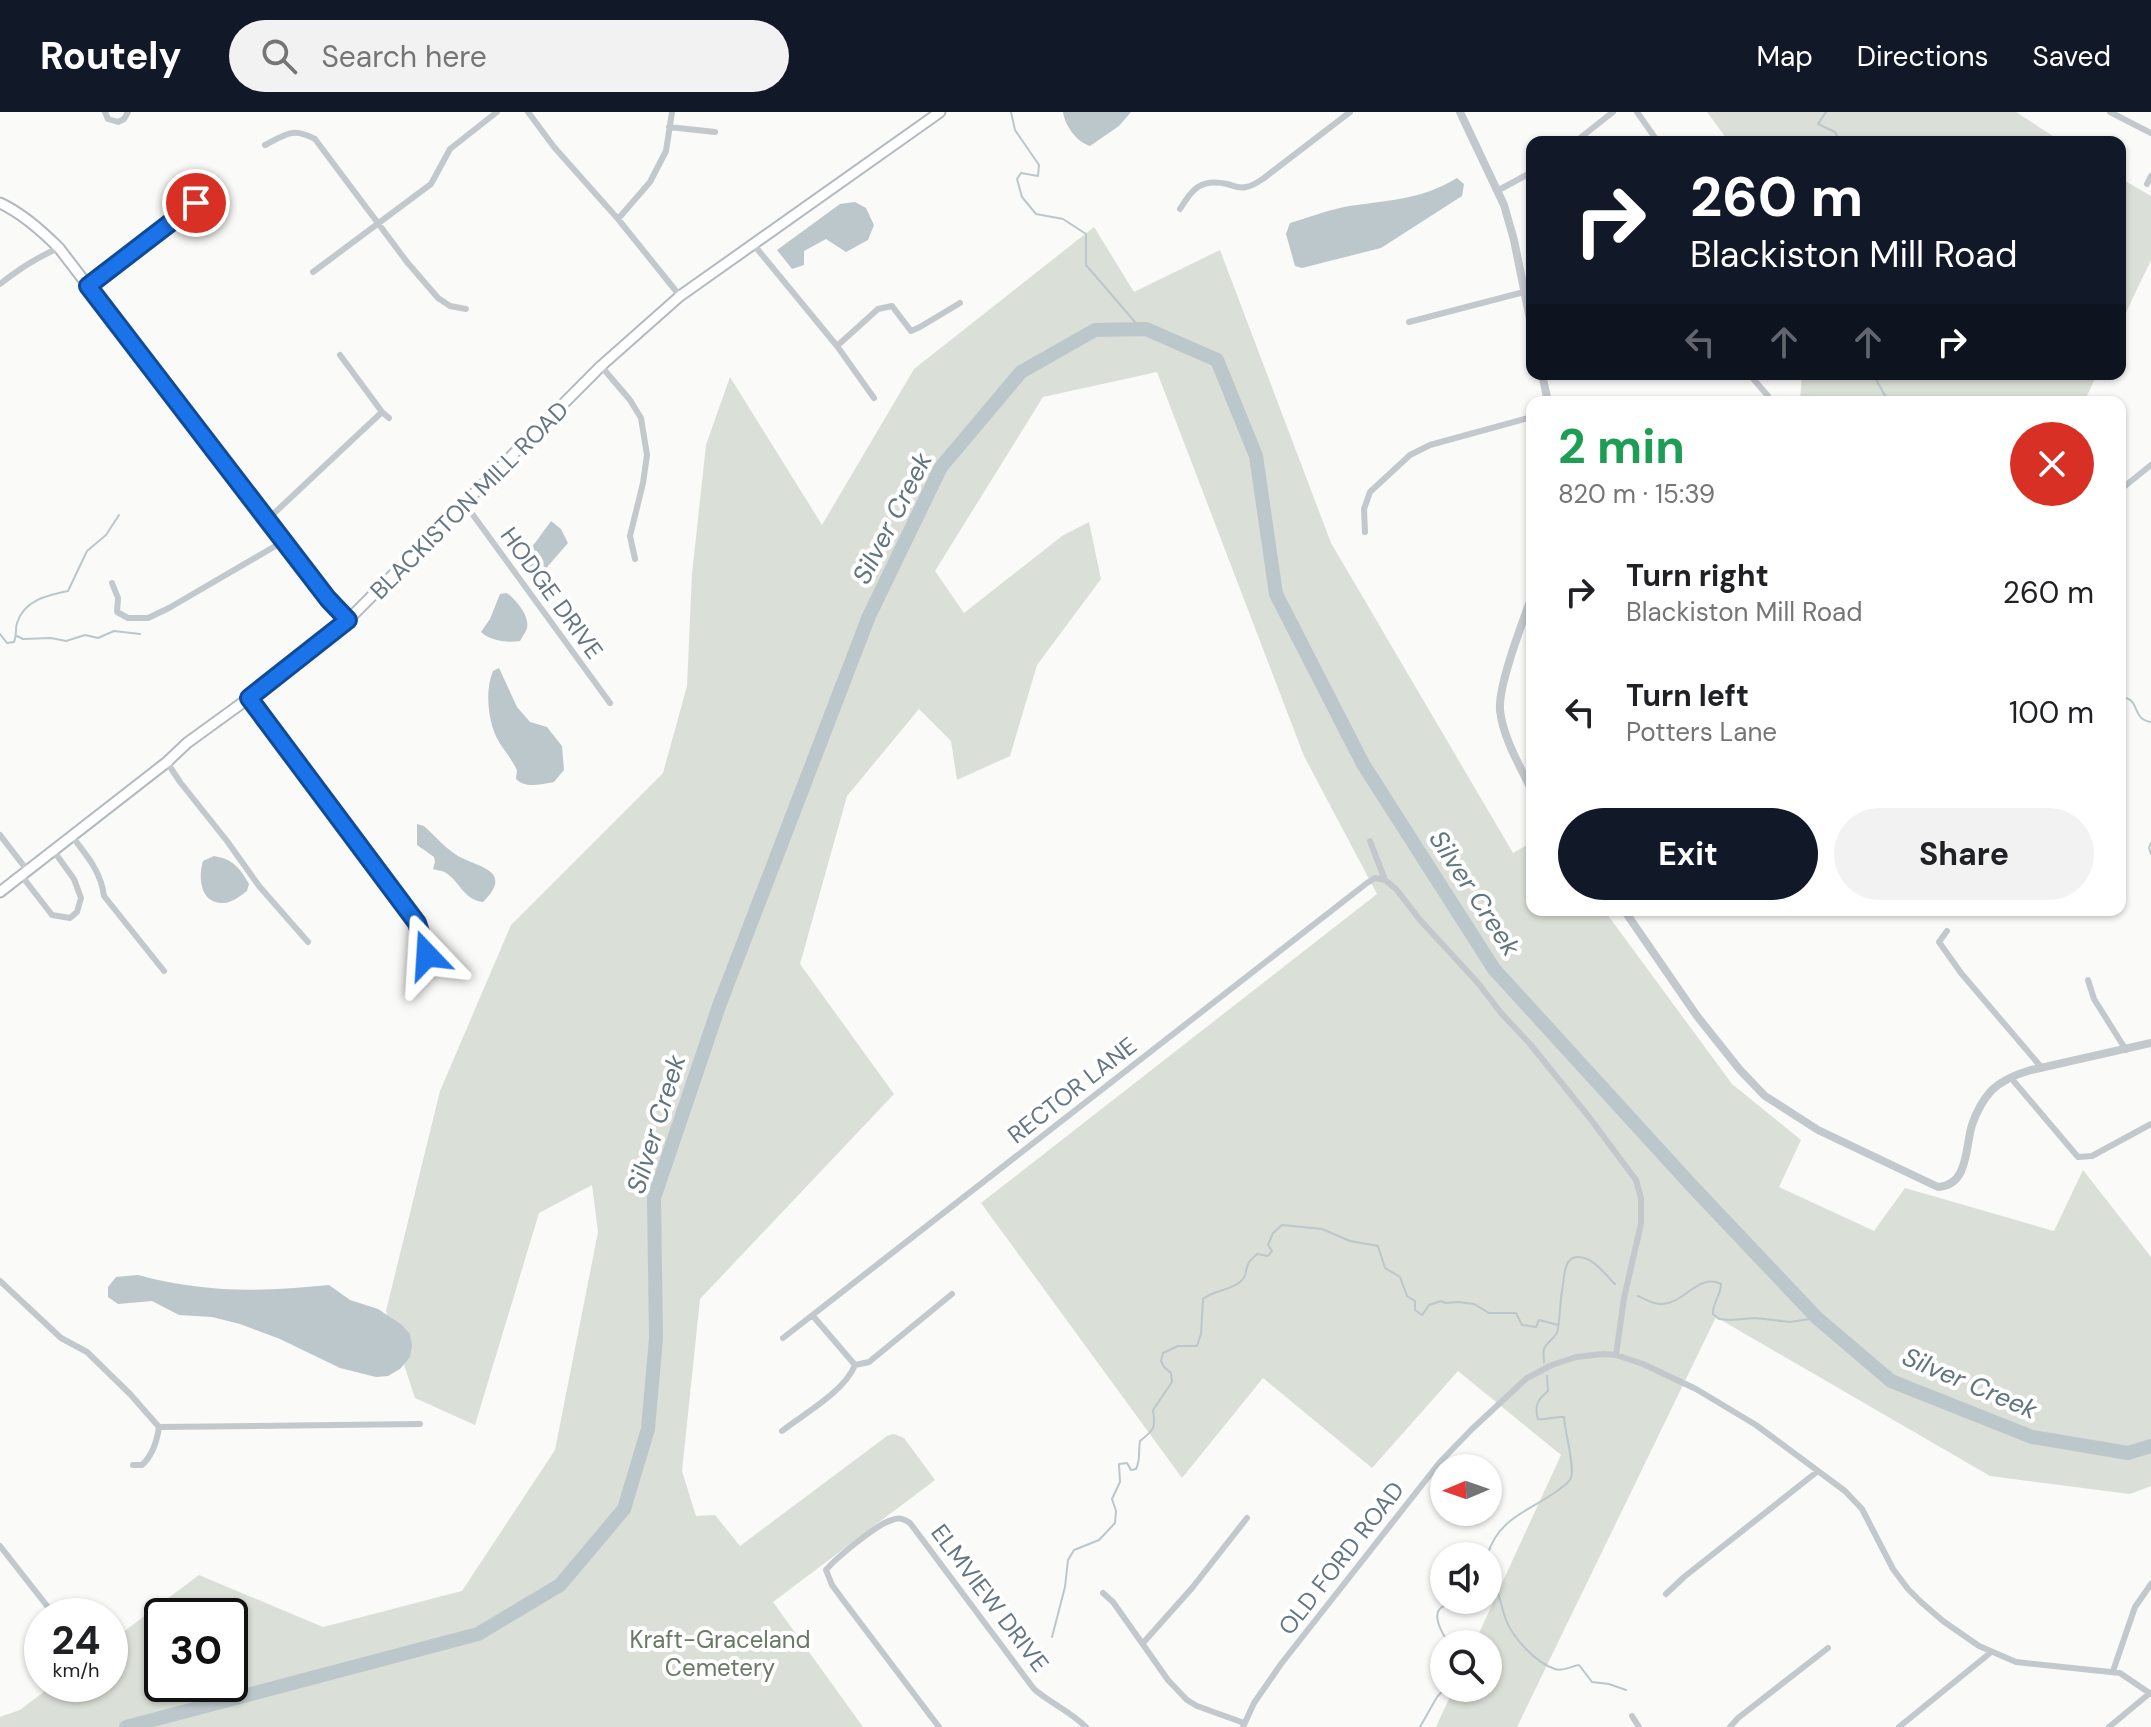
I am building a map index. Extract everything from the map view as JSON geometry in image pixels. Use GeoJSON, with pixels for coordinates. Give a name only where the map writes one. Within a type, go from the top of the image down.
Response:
{"type":"FeatureCollection","features":[{"type":"Feature","properties":{"kind":"main road","name":"BLACKISTON MILL ROAD"},"geometry":{"type":"LineString","coordinates":[[0,892],[348,620],[601,366],[680,296],[940,112]]}},
{"type":"Feature","properties":{"kind":"main road"},"geometry":{"type":"LineString","coordinates":[[0,203],[46,235],[59,248],[328,599],[348,620]]}},
{"type":"Feature","properties":{"kind":"street"},"geometry":{"type":"LineString","coordinates":[[105,112],[108,119],[114,122],[124,119],[128,112]]}},
{"type":"Feature","properties":{"kind":"street"},"geometry":{"type":"LineString","coordinates":[[313,272],[431,184],[450,149],[497,112]]}},
{"type":"Feature","properties":{"kind":"street"},"geometry":{"type":"LineString","coordinates":[[528,112],[680,296]]}},
{"type":"Feature","properties":{"kind":"street"},"geometry":{"type":"LineString","coordinates":[[618,219],[650,182],[666,151],[672,112]]}},
{"type":"Feature","properties":{"kind":"street"},"geometry":{"type":"LineString","coordinates":[[1180,209],[1190,192],[1200,185],[1210,182],[1250,187],[1350,112]]}},
{"type":"Feature","properties":{"kind":"street"},"geometry":{"type":"LineString","coordinates":[[1460,112],[1504,205],[1526,301]]}},
{"type":"Feature","properties":{"kind":"street"},"geometry":{"type":"LineString","coordinates":[[1583,136],[1613,112]]}},
{"type":"Feature","properties":{"kind":"street"},"geometry":{"type":"LineString","coordinates":[[1637,112],[1654,136]]}},
{"type":"Feature","properties":{"kind":"street"},"geometry":{"type":"LineString","coordinates":[[2110,112],[2151,133]]}},
{"type":"Feature","properties":{"kind":"street"},"geometry":{"type":"LineString","coordinates":[[669,127],[715,132]]}},
{"type":"Feature","properties":{"kind":"street"},"geometry":{"type":"LineString","coordinates":[[265,145],[286,134],[302,132],[315,139],[438,298],[450,306],[466,309]]}},
{"type":"Feature","properties":{"kind":"street"},"geometry":{"type":"LineString","coordinates":[[1497,191],[1526,175]]}},
{"type":"Feature","properties":{"kind":"street"},"geometry":{"type":"LineString","coordinates":[[2147,184],[2151,176]]}},
{"type":"Feature","properties":{"kind":"street"},"geometry":{"type":"LineString","coordinates":[[88,286],[196,203]]}},
{"type":"Feature","properties":{"kind":"street"},"geometry":{"type":"LineString","coordinates":[[754,245],[837,346],[874,398]]}},
{"type":"Feature","properties":{"kind":"street"},"geometry":{"type":"LineString","coordinates":[[0,284],[31,262],[59,248]]}},
{"type":"Feature","properties":{"kind":"street"},"geometry":{"type":"LineString","coordinates":[[1409,322],[1524,292]]}},
{"type":"Feature","properties":{"kind":"street"},"geometry":{"type":"LineString","coordinates":[[837,346],[878,309],[892,306],[911,331],[960,303]]}},
{"type":"Feature","properties":{"kind":"street"},"geometry":{"type":"LineString","coordinates":[[340,355],[389,418]]}},
{"type":"Feature","properties":{"kind":"street"},"geometry":{"type":"LineString","coordinates":[[601,366],[641,418],[647,455],[630,536],[635,559]]}},
{"type":"Feature","properties":{"kind":"street"},"geometry":{"type":"LineString","coordinates":[[1754,380],[1768,396]]}},
{"type":"Feature","properties":{"kind":"street"},"geometry":{"type":"LineString","coordinates":[[268,519],[382,412]]}},
{"type":"Feature","properties":{"kind":"street"},"geometry":{"type":"LineString","coordinates":[[1365,532],[1364,509],[1370,492],[1410,455],[1430,445],[1526,419]]}},
{"type":"Feature","properties":{"kind":"street"},"geometry":{"type":"LineString","coordinates":[[2126,485],[2151,465]]}},
{"type":"Feature","properties":{"kind":"street","name":"HODGE DRIVE"},"geometry":{"type":"LineString","coordinates":[[465,504],[610,703]]}},
{"type":"Feature","properties":{"kind":"street"},"geometry":{"type":"LineString","coordinates":[[112,583],[118,598],[117,612],[128,618],[148,618],[284,541]]}},
{"type":"Feature","properties":{"kind":"street"},"geometry":{"type":"LineString","coordinates":[[1526,612],[1500,706],[1503,726],[1526,779]]}},
{"type":"Feature","properties":{"kind":"street"},"geometry":{"type":"LineString","coordinates":[[249,698],[417,923],[427,955]]}},
{"type":"Feature","properties":{"kind":"street"},"geometry":{"type":"LineString","coordinates":[[167,762],[259,886],[308,942]]}},
{"type":"Feature","properties":{"kind":"street"},"geometry":{"type":"LineString","coordinates":[[0,835],[52,915],[70,918],[77,912],[81,898],[74,879],[53,850]]}},
{"type":"Feature","properties":{"kind":"street"},"geometry":{"type":"LineString","coordinates":[[71,835],[102,880],[104,896],[164,971]]}},
{"type":"Feature","properties":{"kind":"street"},"geometry":{"type":"LineString","coordinates":[[1370,841],[1385,880],[1530,1044],[1636,1180],[1641,1198],[1641,1224],[1624,1298],[1616,1355]]}},
{"type":"Feature","properties":{"kind":"street","name":"RECTOR LANE"},"geometry":{"type":"LineString","coordinates":[[783,1338],[1367,883],[1375,878],[1385,880]]}},
{"type":"Feature","properties":{"kind":"street"},"geometry":{"type":"LineString","coordinates":[[1628,916],[1697,1016],[1765,1096],[1818,1130],[1938,1187],[1948,1186],[1956,1180],[1964,1164],[1972,1125],[1993,1089],[2016,1075],[2151,1043]]}},
{"type":"Feature","properties":{"kind":"street"},"geometry":{"type":"LineString","coordinates":[[1947,931],[1939,942],[2042,1068]]}},
{"type":"Feature","properties":{"kind":"street"},"geometry":{"type":"LineString","coordinates":[[2088,980],[2094,999],[2126,1050]]}},
{"type":"Feature","properties":{"kind":"street"},"geometry":{"type":"LineString","coordinates":[[2011,1078],[2078,1157],[2092,1156],[2151,1124]]}},
{"type":"Feature","properties":{"kind":"street"},"geometry":{"type":"LineString","coordinates":[[0,1281],[61,1338],[87,1352],[159,1427],[420,1424]]}},
{"type":"Feature","properties":{"kind":"street"},"geometry":{"type":"LineString","coordinates":[[855,1365],[869,1362],[952,1294]]}},
{"type":"Feature","properties":{"kind":"street"},"geometry":{"type":"LineString","coordinates":[[813,1316],[855,1365]]}},
{"type":"Feature","properties":{"kind":"street","name":"OLD FORD ROAD"},"geometry":{"type":"LineString","coordinates":[[1243,1725],[1281,1664],[1431,1473],[1472,1429],[1538,1371],[1576,1357],[1603,1354],[1643,1364],[1696,1389],[1756,1425],[1845,1491],[1862,1509],[1893,1569],[1921,1602],[1967,1639],[1990,1653],[2029,1665],[2113,1671],[2130,1678],[2150,1693]]}},
{"type":"Feature","properties":{"kind":"street"},"geometry":{"type":"LineString","coordinates":[[782,1431],[842,1385],[855,1365]]}},
{"type":"Feature","properties":{"kind":"street"},"geometry":{"type":"LineString","coordinates":[[133,1465],[142,1465],[148,1459],[159,1427]]}},
{"type":"Feature","properties":{"kind":"street"},"geometry":{"type":"LineString","coordinates":[[1666,1594],[1818,1471]]}},
{"type":"Feature","properties":{"kind":"street"},"geometry":{"type":"LineString","coordinates":[[1143,1643],[1192,1588],[1247,1518]]}},
{"type":"Feature","properties":{"kind":"street","name":"ELMVIEW DRIVE"},"geometry":{"type":"LineString","coordinates":[[939,1727],[832,1585],[826,1570],[888,1521],[902,1519],[910,1523],[1034,1689],[1086,1727]]}},
{"type":"Feature","properties":{"kind":"street"},"geometry":{"type":"LineString","coordinates":[[0,1546],[41,1598]]}},
{"type":"Feature","properties":{"kind":"street"},"geometry":{"type":"LineString","coordinates":[[2113,1671],[2135,1607],[2151,1584]]}},
{"type":"Feature","properties":{"kind":"street"},"geometry":{"type":"LineString","coordinates":[[1103,1593],[1168,1680],[1187,1700],[1243,1725]]}},
{"type":"Feature","properties":{"kind":"street"},"geometry":{"type":"LineString","coordinates":[[1730,1727],[1828,1648]]}},
{"type":"Feature","properties":{"kind":"street"},"geometry":{"type":"LineString","coordinates":[[1899,1727],[1990,1653]]}},
{"type":"Feature","properties":{"kind":"street"},"geometry":{"type":"LineString","coordinates":[[2109,1727],[2150,1693]]}},
{"type":"Feature","properties":{"kind":"street"},"geometry":{"type":"LineString","coordinates":[[1632,1716],[1639,1727]]}},
{"type":"Feature","properties":{"kind":"green space"},"geometry":{"type":"Polygon","coordinates":[[[1707,112],[2016,112],[2053,136],[1725,136],[1707,112]]]}},
{"type":"Feature","properties":{"kind":"green space"},"geometry":{"type":"Polygon","coordinates":[[[2126,181],[2151,196],[2151,260],[2126,312],[2126,181]]]}},
{"type":"Feature","properties":{"kind":"green space","name":"Kraft-Graceland Cemetery"},"geometry":{"type":"Polygon","coordinates":[[[1094,227],[1134,292],[1220,250],[1331,543],[1513,853],[1526,845],[1526,916],[1608,916],[1732,1084],[1801,1140],[1779,1187],[1874,1231],[1905,1188],[2054,1231],[2083,1170],[2151,1257],[2151,1486],[2130,1494],[1990,1476],[1716,1317],[1517,1727],[1436,1727],[1448,1702],[1502,1702],[1502,1630],[1480,1630],[1488,1614],[1502,1614],[1502,1583],[1561,1455],[1458,1371],[1372,1468],[1263,1378],[1182,1478],[981,1203],[1377,894],[1304,756],[1157,372],[1043,397],[935,571],[964,613],[1062,536],[1089,522],[1101,579],[1037,665],[1010,756],[957,780],[951,741],[919,709],[847,796],[800,964],[894,1094],[700,1299],[682,1471],[696,1516],[715,1515],[740,1546],[887,1436],[894,1434],[904,1438],[935,1480],[773,1602],[863,1727],[0,1727],[0,1717],[20,1710],[30,1702],[128,1702],[128,1628],[144,1616],[144,1702],[248,1702],[248,1598],[168,1598],[199,1575],[323,1627],[462,1591],[555,1450],[598,1232],[592,1185],[539,1213],[475,1425],[415,1398],[386,1311],[440,1091],[511,925],[663,773],[687,686],[692,574],[706,445],[730,377],[822,525],[914,369],[1094,227]]]}},
{"type":"Feature","properties":{"kind":"green space"},"geometry":{"type":"Polygon","coordinates":[[[1802,380],[2094,380],[2087,396],[1800,396],[1802,380]]]}},
{"type":"Feature","properties":{"kind":"shaded area"},"geometry":{"type":"Polygon","coordinates":[[[1063,112],[1131,112],[1119,126],[1090,146],[1072,133],[1063,112]]]}},
{"type":"Feature","properties":{"kind":"shaded area"},"geometry":{"type":"Polygon","coordinates":[[[1457,178],[1464,184],[1462,196],[1381,248],[1302,268],[1295,266],[1286,234],[1290,223],[1344,207],[1416,195],[1457,178]]]}},
{"type":"Feature","properties":{"kind":"shaded area"},"geometry":{"type":"Polygon","coordinates":[[[855,202],[866,208],[874,225],[868,240],[846,252],[826,239],[804,251],[804,265],[792,269],[777,250],[840,204],[855,202]]]}},
{"type":"Feature","properties":{"kind":"shaded area"},"geometry":{"type":"Polygon","coordinates":[[[551,521],[561,529],[568,543],[548,566],[541,580],[536,582],[526,571],[522,556],[551,521]]]}},
{"type":"Feature","properties":{"kind":"shaded area"},"geometry":{"type":"Polygon","coordinates":[[[507,593],[526,618],[527,629],[520,641],[499,641],[481,632],[500,594],[507,593]]]}},
{"type":"Feature","properties":{"kind":"shaded area"},"geometry":{"type":"Polygon","coordinates":[[[499,668],[517,707],[530,722],[547,727],[562,746],[564,770],[554,782],[529,785],[516,779],[517,770],[498,740],[489,710],[490,680],[493,671],[499,668]]]}},
{"type":"Feature","properties":{"kind":"shaded area"},"geometry":{"type":"Polygon","coordinates":[[[417,824],[424,826],[453,853],[490,871],[495,883],[483,902],[471,898],[445,872],[433,869],[434,857],[417,845],[417,824]]]}},
{"type":"Feature","properties":{"kind":"shaded area"},"geometry":{"type":"Polygon","coordinates":[[[214,856],[235,865],[249,884],[247,891],[230,902],[209,899],[202,888],[203,861],[214,856]]]}},
{"type":"Feature","properties":{"kind":"shaded area"},"geometry":{"type":"Polygon","coordinates":[[[138,1275],[209,1288],[280,1289],[329,1285],[350,1300],[378,1309],[402,1325],[410,1334],[410,1357],[400,1369],[388,1376],[376,1377],[340,1368],[240,1324],[212,1317],[179,1315],[152,1301],[118,1304],[108,1297],[108,1287],[116,1277],[138,1275]]]}},
{"type":"Feature","properties":{"kind":"waterway"},"geometry":{"type":"LineString","coordinates":[[1011,112],[1015,130],[1039,165],[1038,176],[1021,173],[1017,179],[1022,197],[1036,214],[1063,219],[1086,234],[1086,265],[1141,329]]}},
{"type":"Feature","properties":{"kind":"waterway"},"geometry":{"type":"LineString","coordinates":[[1826,112],[1818,124],[1837,136]]}},
{"type":"Feature","properties":{"kind":"waterway","name":"Silver Creek"},"geometry":{"type":"LineString","coordinates":[[126,1727],[478,1634],[560,1585],[624,1509],[648,1429],[656,1338],[654,1198],[719,1006],[869,616],[941,467],[1021,372],[1095,330],[1146,329],[1217,360],[1256,456],[1276,594],[1363,764],[1494,969],[1692,1186],[1817,1318],[1891,1381],[2032,1437],[2128,1453],[2151,1446]]}},
{"type":"Feature","properties":{"kind":"waterway"},"geometry":{"type":"LineString","coordinates":[[1876,380],[1886,396]]}},
{"type":"Feature","properties":{"kind":"waterway"},"geometry":{"type":"LineString","coordinates":[[0,634],[7,643],[14,642],[17,623],[25,609],[45,597],[68,591],[87,551],[106,535],[119,515]]}},
{"type":"Feature","properties":{"kind":"waterway"},"geometry":{"type":"LineString","coordinates":[[17,636],[66,641],[85,635],[98,638],[114,631],[140,634]]}},
{"type":"Feature","properties":{"kind":"waterway"},"geometry":{"type":"LineString","coordinates":[[2126,698],[2140,717],[2151,722]]}},
{"type":"Feature","properties":{"kind":"waterway"},"geometry":{"type":"LineString","coordinates":[[2151,843],[2151,854]]}},
{"type":"Feature","properties":{"kind":"waterway"},"geometry":{"type":"LineString","coordinates":[[1052,1637],[1065,1587],[1068,1560],[1074,1550],[1099,1540],[1115,1523],[1116,1511],[1112,1499],[1120,1482],[1119,1464],[1127,1463],[1131,1470],[1136,1469],[1140,1441],[1153,1428],[1153,1410],[1172,1382],[1171,1373],[1161,1361],[1163,1353],[1178,1346],[1197,1346],[1201,1334],[1203,1299],[1240,1282],[1257,1254],[1268,1256],[1272,1251],[1268,1245],[1273,1233],[1282,1225],[1322,1229],[1350,1241],[1378,1246],[1385,1268],[1400,1277],[1407,1296],[1415,1301],[1415,1310],[1422,1315],[1429,1305],[1441,1301],[1458,1302],[1474,1304],[1489,1313],[1516,1313],[1522,1325],[1536,1327],[1539,1320],[1558,1325]]}},
{"type":"Feature","properties":{"kind":"waterway"},"geometry":{"type":"LineString","coordinates":[[1544,1362],[1544,1349],[1557,1332],[1569,1261],[1579,1257],[1591,1261],[1615,1284]]}},
{"type":"Feature","properties":{"kind":"waterway"},"geometry":{"type":"LineString","coordinates":[[1638,1296],[1662,1304],[1678,1299],[1698,1285],[1713,1282],[1721,1284],[1713,1310],[1719,1319],[1755,1318],[1790,1322],[1817,1318]]}},
{"type":"Feature","properties":{"kind":"waterway"},"geometry":{"type":"LineString","coordinates":[[1493,1542],[1507,1524],[1567,1484],[1571,1478],[1564,1417],[1538,1419],[1538,1403],[1548,1391],[1547,1376]]}},
{"type":"Feature","properties":{"kind":"waterway"},"geometry":{"type":"LineString","coordinates":[[1502,1607],[1509,1627],[1533,1656],[1558,1670],[1579,1665],[1592,1682],[1626,1690]]}},
{"type":"Feature","properties":{"kind":"waterway"},"geometry":{"type":"LineString","coordinates":[[1438,1614],[1441,1630]]}},
{"type":"Feature","properties":{"kind":"waterway"},"geometry":{"type":"LineString","coordinates":[[1420,1727],[1434,1702]]}},
{"type":"Feature","properties":{"kind":"route"},"geometry":{"type":"LineString","coordinates":[[196,203],[88,286],[328,599],[348,620],[249,698],[417,923],[427,955]]}}]}
